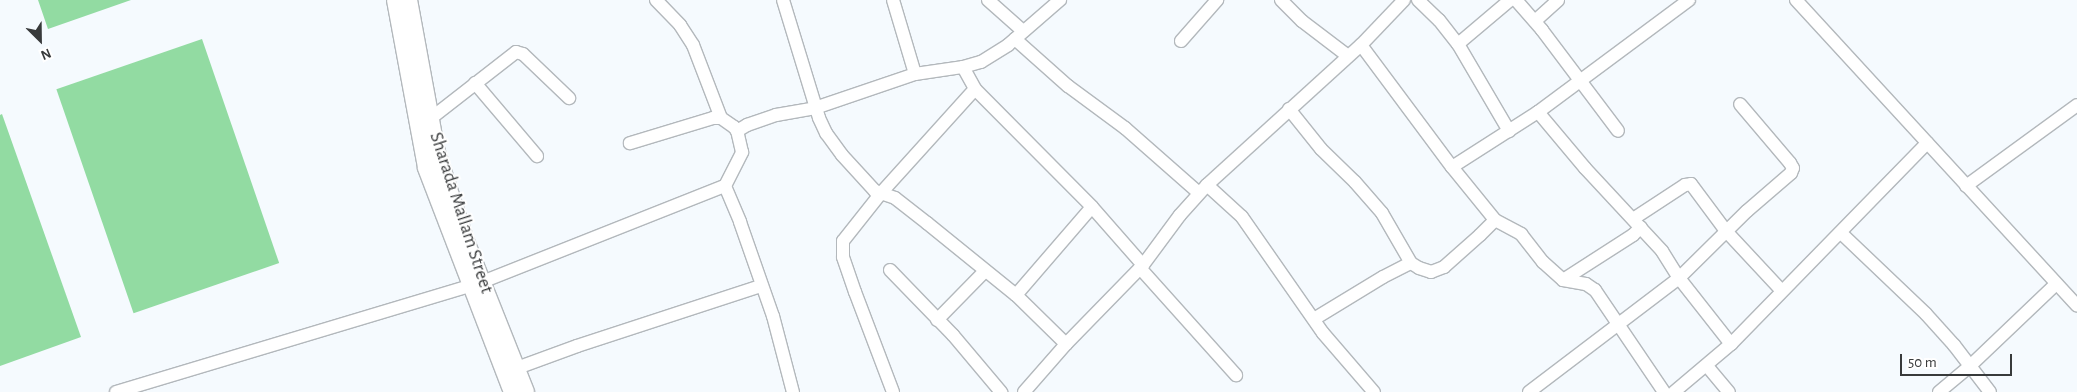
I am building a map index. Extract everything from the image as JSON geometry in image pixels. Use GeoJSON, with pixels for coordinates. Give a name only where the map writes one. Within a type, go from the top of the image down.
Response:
{"type":"FeatureCollection","features":[{"type":"Feature","properties":{"kind":"street","name":"Sharada Mallam Street"},"geometry":{"type":"LineString","coordinates":[[395,0],[426,168],[476,284],[517,368],[526,392]]}},
{"type":"Feature","properties":{"kind":"street","name":"Sharada Mallam Street"},"geometry":{"type":"LineString","coordinates":[[408,0],[437,152],[466,241],[476,284],[512,392]]}},
{"type":"Feature","properties":{"kind":"street"},"geometry":{"type":"LineString","coordinates":[[656,0],[680,25],[693,45],[721,118]]}},
{"type":"Feature","properties":{"kind":"street"},"geometry":{"type":"LineString","coordinates":[[783,0],[816,108],[826,134],[842,155],[875,191],[894,198],[1016,295],[1066,344]]}},
{"type":"Feature","properties":{"kind":"street"},"geometry":{"type":"LineString","coordinates":[[893,0],[915,74]]}},
{"type":"Feature","properties":{"kind":"street"},"geometry":{"type":"LineString","coordinates":[[988,0],[1068,86],[1242,217],[1323,333],[1374,392]]}},
{"type":"Feature","properties":{"kind":"street"},"geometry":{"type":"LineString","coordinates":[[737,131],[747,125],[776,114],[816,108],[915,74],[963,68],[987,58],[1019,35],[1060,0]]}},
{"type":"Feature","properties":{"kind":"street"},"geometry":{"type":"LineString","coordinates":[[1181,41],[1217,0]]}},
{"type":"Feature","properties":{"kind":"street"},"geometry":{"type":"LineString","coordinates":[[1281,0],[1302,21],[1348,56]]}},
{"type":"Feature","properties":{"kind":"street"},"geometry":{"type":"LineString","coordinates":[[1024,392],[1066,344],[1141,267],[1203,189],[1361,45],[1404,0]]}},
{"type":"Feature","properties":{"kind":"street"},"geometry":{"type":"LineString","coordinates":[[1418,0],[1439,20],[1458,44],[1509,131]]}},
{"type":"Feature","properties":{"kind":"street"},"geometry":{"type":"LineString","coordinates":[[1458,44],[1510,0]]}},
{"type":"Feature","properties":{"kind":"street"},"geometry":{"type":"LineString","coordinates":[[1516,0],[1535,21],[1618,131]]}},
{"type":"Feature","properties":{"kind":"street"},"geometry":{"type":"LineString","coordinates":[[1535,21],[1558,0]]}},
{"type":"Feature","properties":{"kind":"street"},"geometry":{"type":"LineString","coordinates":[[1796,0],[2077,306]]}},
{"type":"Feature","properties":{"kind":"street"},"geometry":{"type":"LineString","coordinates":[[1452,167],[1538,112],[1686,1]]}},
{"type":"Feature","properties":{"kind":"street"},"geometry":{"type":"LineString","coordinates":[[1361,45],[1494,220],[1521,234],[1543,262],[1563,280],[1586,284],[1595,290],[1664,392]]}},
{"type":"Feature","properties":{"kind":"street"},"geometry":{"type":"LineString","coordinates":[[430,119],[516,52],[523,54],[569,98]]}},
{"type":"Feature","properties":{"kind":"street"},"geometry":{"type":"LineString","coordinates":[[963,68],[975,90],[1092,207],[1141,267],[1236,375]]}},
{"type":"Feature","properties":{"kind":"street"},"geometry":{"type":"LineString","coordinates":[[475,83],[537,156]]}},
{"type":"Feature","properties":{"kind":"street"},"geometry":{"type":"LineString","coordinates":[[893,392],[854,292],[842,251],[845,238],[881,193],[975,90]]}},
{"type":"Feature","properties":{"kind":"street"},"geometry":{"type":"LineString","coordinates":[[1529,392],[1618,323],[1648,304],[1679,278],[1791,173],[1793,168],[1740,104]]}},
{"type":"Feature","properties":{"kind":"street"},"geometry":{"type":"LineString","coordinates":[[1966,186],[2077,105]]}},
{"type":"Feature","properties":{"kind":"street"},"geometry":{"type":"LineString","coordinates":[[1289,109],[1321,149],[1355,182],[1382,213],[1411,263],[1426,272],[1444,267],[1480,236],[1494,220]]}},
{"type":"Feature","properties":{"kind":"street"},"geometry":{"type":"LineString","coordinates":[[1538,112],[1662,251],[1679,278],[1731,344]]}},
{"type":"Feature","properties":{"kind":"street"},"geometry":{"type":"LineString","coordinates":[[116,392],[476,284],[725,186],[742,152],[737,131],[728,121],[721,118],[713,118],[630,143]]}},
{"type":"Feature","properties":{"kind":"street"},"geometry":{"type":"LineString","coordinates":[[1674,392],[1731,344],[1927,143]]}},
{"type":"Feature","properties":{"kind":"street"},"geometry":{"type":"LineString","coordinates":[[1563,280],[1634,235],[1637,223],[1689,183],[1726,232],[1782,291]]}},
{"type":"Feature","properties":{"kind":"street"},"geometry":{"type":"LineString","coordinates":[[725,186],[740,222],[773,316],[793,392]]}},
{"type":"Feature","properties":{"kind":"street"},"geometry":{"type":"LineString","coordinates":[[1016,295],[1092,207]]}},
{"type":"Feature","properties":{"kind":"street"},"geometry":{"type":"LineString","coordinates":[[1841,233],[1926,314],[1990,392]]}},
{"type":"Feature","properties":{"kind":"street"},"geometry":{"type":"LineString","coordinates":[[1314,319],[1382,277],[1411,263]]}},
{"type":"Feature","properties":{"kind":"street"},"geometry":{"type":"LineString","coordinates":[[890,270],[973,357],[1001,392]]}},
{"type":"Feature","properties":{"kind":"street"},"geometry":{"type":"LineString","coordinates":[[937,320],[985,271]]}},
{"type":"Feature","properties":{"kind":"street"},"geometry":{"type":"LineString","coordinates":[[1939,392],[1970,366],[2056,284]]}},
{"type":"Feature","properties":{"kind":"street"},"geometry":{"type":"LineString","coordinates":[[517,368],[586,343],[761,286]]}},
{"type":"Feature","properties":{"kind":"street"},"geometry":{"type":"LineString","coordinates":[[1707,366],[1728,392]]}},
{"type":"Feature","properties":{"kind":"green space"},"geometry":{"type":"Polygon","coordinates":[[[38,0],[131,0],[48,29],[38,0]]]}},
{"type":"Feature","properties":{"kind":"green space"},"geometry":{"type":"Polygon","coordinates":[[[202,39],[279,263],[134,313],[56,89],[202,39]]]}},
{"type":"Feature","properties":{"kind":"green space"},"geometry":{"type":"Polygon","coordinates":[[[2,114],[81,337],[0,366],[0,115],[2,114]]]}}]}
